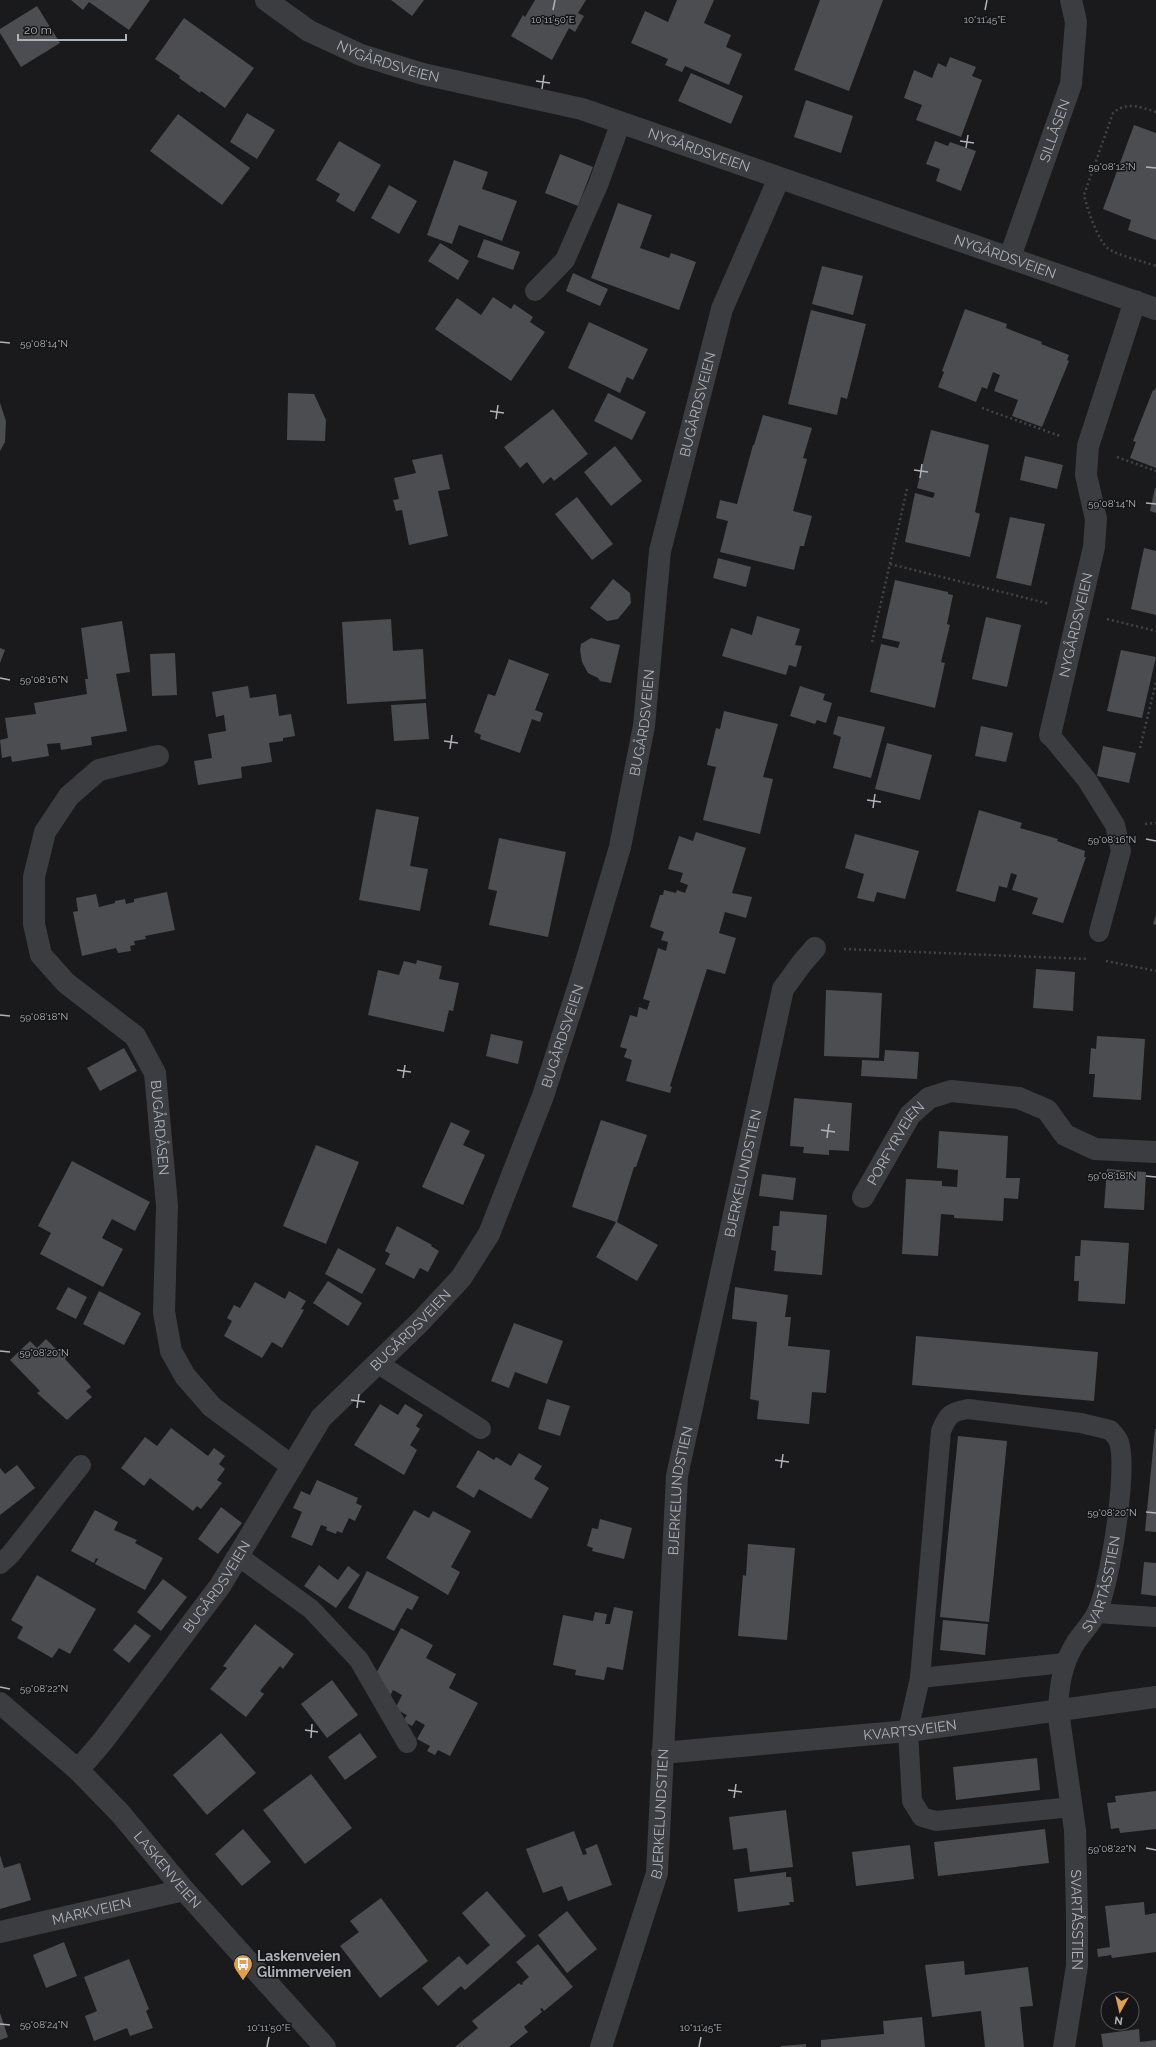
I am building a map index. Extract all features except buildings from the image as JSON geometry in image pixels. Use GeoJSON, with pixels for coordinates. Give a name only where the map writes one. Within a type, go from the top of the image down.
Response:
{"type":"FeatureCollection","features":[{"type":"Feature","properties":{"kind":"street","name":"NYGÅRDSVEIEN"},"geometry":{"type":"LineString","coordinates":[[266,0],[309,30],[361,55],[423,74],[582,109],[1156,308]]}},
{"type":"Feature","properties":{"kind":"street","name":"SILLÅSEN"},"geometry":{"type":"LineString","coordinates":[[1010,257],[1071,84],[1076,22],[1071,0]]}},
{"type":"Feature","properties":{"kind":"street","name":"BUGÅRDSVEIEN"},"geometry":{"type":"LineString","coordinates":[[78,1770],[103,1741],[220,1586],[321,1418],[461,1278],[489,1234],[543,1096],[581,979],[620,847],[644,726],[660,551],[720,316],[779,178]]}},
{"type":"Feature","properties":{"kind":"street","name":"NYGÅRDSVEIEN"},"geometry":{"type":"LineString","coordinates":[[1050,735],[1094,547],[1096,519],[1086,474],[1088,446],[1135,301]]}},
{"type":"Feature","properties":{"kind":"street","name":"BUGÅRDÅSEN"},"geometry":{"type":"LineString","coordinates":[[158,756],[100,770],[69,796],[45,832],[34,877],[34,924],[41,956],[66,983],[135,1036],[155,1073],[167,1206],[164,1312],[170,1351],[185,1376],[212,1407],[292,1466]]}},
{"type":"Feature","properties":{"kind":"street","name":"BJERKELUNDSTIEN"},"geometry":{"type":"LineString","coordinates":[[601,2047],[656,1873],[677,1476],[783,989],[802,963],[816,948]]}},
{"type":"Feature","properties":{"kind":"street","name":"PORFYRVEIEN"},"geometry":{"type":"LineString","coordinates":[[863,1197],[910,1115],[929,1098],[951,1091],[1019,1098],[1047,1110],[1065,1135],[1095,1149],[1156,1152]]}},
{"type":"Feature","properties":{"kind":"street","name":"KVARTSVEIEN"},"geometry":{"type":"LineString","coordinates":[[662,1753],[908,1731],[1156,1696]]}},
{"type":"Feature","properties":{"kind":"street","name":"LASKENVEIEN"},"geometry":{"type":"LineString","coordinates":[[0,1703],[78,1770],[120,1813],[184,1890],[325,2047]]}},
{"type":"Feature","properties":{"kind":"street","name":"SVARTÅSSTIEN"},"geometry":{"type":"LineString","coordinates":[[1058,1711],[1074,1830],[1077,1966],[1064,2047]]}},
{"type":"Feature","properties":{"kind":"street","name":"MARKVEIEN"},"geometry":{"type":"LineString","coordinates":[[0,1932],[184,1890]]}},
{"type":"Feature","properties":{"kind":"lane"},"geometry":{"type":"LineString","coordinates":[[535,290],[565,260],[598,185],[621,122]]}},
{"type":"Feature","properties":{"kind":"lane","name":"NYGÅRDSVEIEN"},"geometry":{"type":"LineString","coordinates":[[1050,735],[1087,780],[1115,825],[1121,851],[1099,932]]}},
{"type":"Feature","properties":{"kind":"lane"},"geometry":{"type":"LineString","coordinates":[[377,1363],[481,1429]]}},
{"type":"Feature","properties":{"kind":"lane","name":"SVARTÅSSTIEN"},"geometry":{"type":"LineString","coordinates":[[1058,1711],[1059,1686],[1065,1664],[1076,1643],[1097,1613],[1106,1587],[1118,1517],[1121,1464],[1119,1441],[1110,1430],[1081,1423],[968,1409],[954,1411],[946,1420],[941,1431],[920,1678],[908,1731],[912,1801],[922,1817],[936,1821],[1071,1807]]}},
{"type":"Feature","properties":{"kind":"lane"},"geometry":{"type":"LineString","coordinates":[[0,1564],[10,1555],[81,1465]]}},
{"type":"Feature","properties":{"kind":"lane"},"geometry":{"type":"LineString","coordinates":[[238,1556],[311,1609],[359,1660],[407,1743]]}},
{"type":"Feature","properties":{"kind":"lane"},"geometry":{"type":"LineString","coordinates":[[1097,1613],[1156,1617]]}},
{"type":"Feature","properties":{"kind":"lane"},"geometry":{"type":"LineString","coordinates":[[920,1678],[1065,1664]]}},
{"type":"Feature","properties":{"kind":"path"},"geometry":{"type":"LineString","coordinates":[[1156,112],[1138,106],[1126,105],[1113,113],[1084,195],[1086,204],[1102,241],[1109,250],[1156,266]]}},
{"type":"Feature","properties":{"kind":"path"},"geometry":{"type":"LineString","coordinates":[[872,642],[907,489]]}},
{"type":"Feature","properties":{"kind":"path"},"geometry":{"type":"LineString","coordinates":[[890,564],[1156,631]]}},
{"type":"Feature","properties":{"kind":"path"},"geometry":{"type":"LineString","coordinates":[[1140,748],[1156,682]]}},
{"type":"Feature","properties":{"kind":"path"},"geometry":{"type":"LineString","coordinates":[[816,948],[1094,959]]}},
{"type":"Feature","properties":{"kind":"path"},"geometry":{"type":"LineString","coordinates":[[1102,960],[1156,971]]}},
{"type":"Feature","properties":{"kind":"place","name":"Laskenveien Glimmerveien"},"geometry":{"type":"Point","coordinates":[243,1981]}}]}
